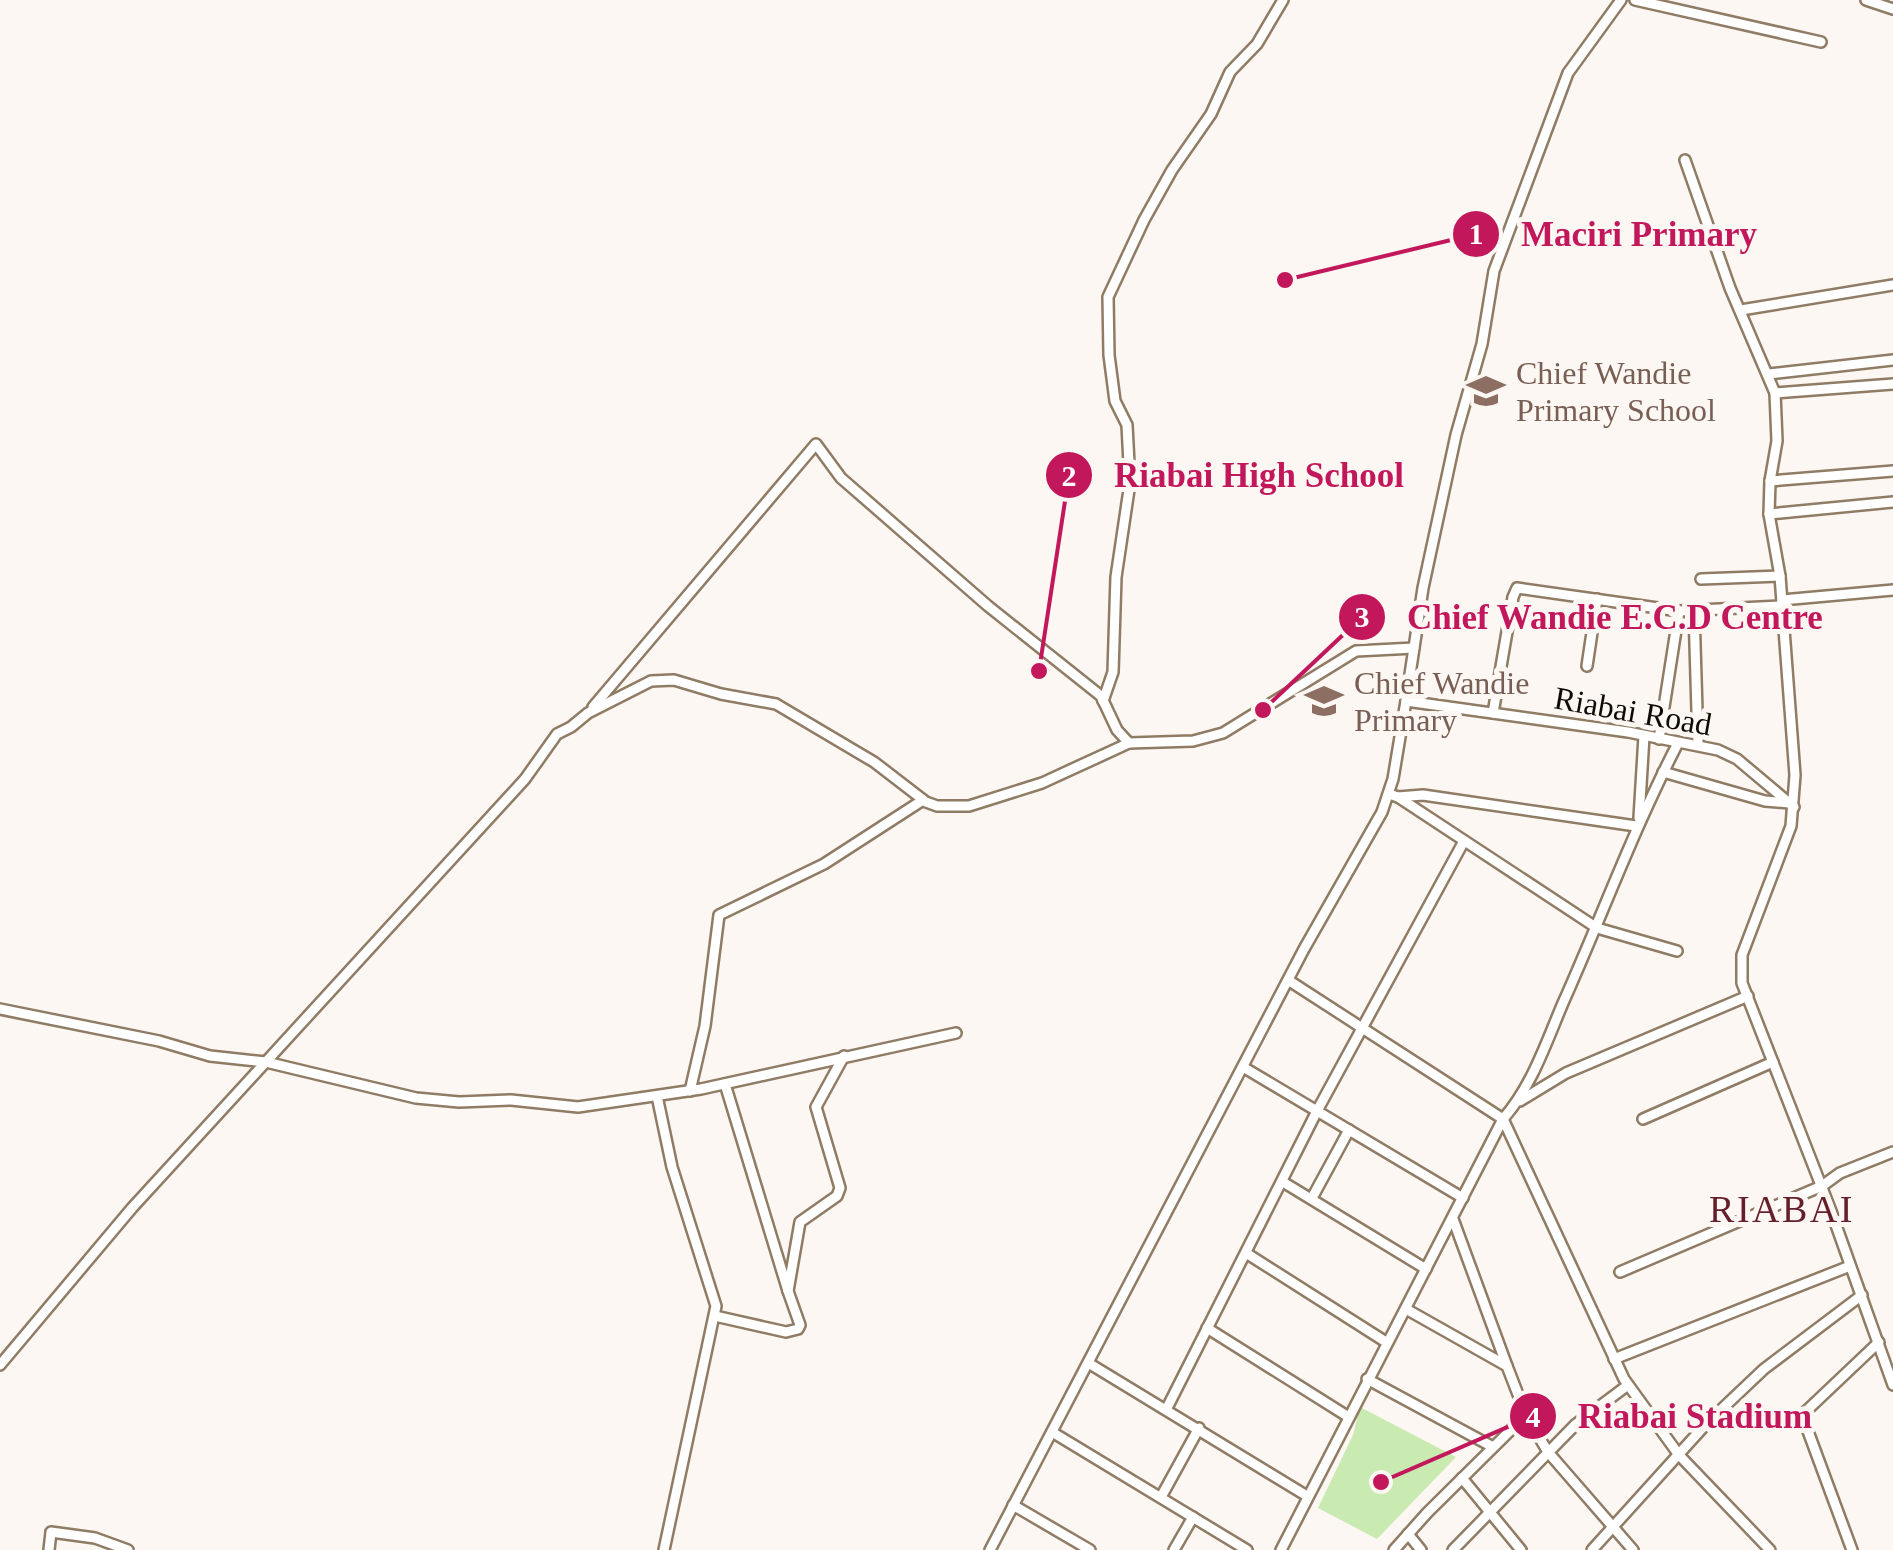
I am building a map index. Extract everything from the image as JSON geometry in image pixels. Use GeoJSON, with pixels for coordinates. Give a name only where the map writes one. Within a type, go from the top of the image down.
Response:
{"type":"FeatureCollection","features":[{"type":"Feature","properties":{"kind":"street"},"geometry":{"type":"LineString","coordinates":[[1103,700],[1113,672],[1116,578],[1130,483],[1127,425],[1115,401],[1109,355],[1108,297],[1172,170],[1211,114],[1230,72],[1257,44],[1283,0]]}},
{"type":"Feature","properties":{"kind":"street"},"geometry":{"type":"LineString","coordinates":[[990,1550],[1288,980],[1394,795],[1423,588],[1456,436],[1482,344],[1494,271],[1568,73],[1620,0]]}},
{"type":"Feature","properties":{"kind":"street"},"geometry":{"type":"LineString","coordinates":[[1635,0],[1821,42]]}},
{"type":"Feature","properties":{"kind":"street"},"geometry":{"type":"LineString","coordinates":[[1866,0],[1893,10]]}},
{"type":"Feature","properties":{"kind":"street"},"geometry":{"type":"LineString","coordinates":[[1685,160],[1775,393],[1777,441],[1770,481],[1770,514],[1780,576],[1795,774],[1780,857],[1742,955],[1742,983],[1890,1365],[1893,1385]]}},
{"type":"Feature","properties":{"kind":"street"},"geometry":{"type":"LineString","coordinates":[[1740,310],[1893,285]]}},
{"type":"Feature","properties":{"kind":"street"},"geometry":{"type":"LineString","coordinates":[[1769,374],[1893,360]]}},
{"type":"Feature","properties":{"kind":"street"},"geometry":{"type":"LineString","coordinates":[[1775,393],[1893,384]]}},
{"type":"Feature","properties":{"kind":"street"},"geometry":{"type":"LineString","coordinates":[[588,712],[816,444],[840,478],[988,606],[1086,683],[1103,700],[1117,730],[1129,743]]}},
{"type":"Feature","properties":{"kind":"street"},"geometry":{"type":"LineString","coordinates":[[1770,481],[1893,471]]}},
{"type":"Feature","properties":{"kind":"street"},"geometry":{"type":"LineString","coordinates":[[1770,514],[1893,502]]}},
{"type":"Feature","properties":{"kind":"street"},"geometry":{"type":"LineString","coordinates":[[1701,579],[1780,576]]}},
{"type":"Feature","properties":{"kind":"street"},"geometry":{"type":"LineString","coordinates":[[1494,713],[1514,591],[1522,588],[1694,611],[1893,590]]}},
{"type":"Feature","properties":{"kind":"street"},"geometry":{"type":"LineString","coordinates":[[1586,666],[1597,599]]}},
{"type":"Feature","properties":{"kind":"street"},"geometry":{"type":"LineString","coordinates":[[1659,739],[1679,610]]}},
{"type":"Feature","properties":{"kind":"street"},"geometry":{"type":"LineString","coordinates":[[1694,611],[1698,745]]}},
{"type":"Feature","properties":{"kind":"street"},"geometry":{"type":"LineString","coordinates":[[0,1365],[84,1263],[526,779],[550,741],[588,712],[652,680],[674,680],[721,694],[768,701],[874,762],[923,800],[937,806],[969,806],[1042,783],[1129,743],[1193,742],[1223,732],[1356,651],[1414,648]]}},
{"type":"Feature","properties":{"kind":"street","name":"Riabai Road"},"geometry":{"type":"LineString","coordinates":[[1406,701],[1698,745],[1737,760],[1792,805]]}},
{"type":"Feature","properties":{"kind":"street"},"geometry":{"type":"LineString","coordinates":[[1638,823],[1644,736]]}},
{"type":"Feature","properties":{"kind":"street"},"geometry":{"type":"LineString","coordinates":[[1518,1102],[1638,823],[1678,743]]}},
{"type":"Feature","properties":{"kind":"street"},"geometry":{"type":"LineString","coordinates":[[1663,772],[1792,805]]}},
{"type":"Feature","properties":{"kind":"street"},"geometry":{"type":"LineString","coordinates":[[1394,795],[1423,794],[1638,823]]}},
{"type":"Feature","properties":{"kind":"street"},"geometry":{"type":"LineString","coordinates":[[1394,795],[1596,928],[1676,951]]}},
{"type":"Feature","properties":{"kind":"street"},"geometry":{"type":"LineString","coordinates":[[690,1091],[706,1026],[719,915],[824,864],[923,800]]}},
{"type":"Feature","properties":{"kind":"street"},"geometry":{"type":"LineString","coordinates":[[1167,1408],[1362,1027],[1464,841]]}},
{"type":"Feature","properties":{"kind":"street"},"geometry":{"type":"LineString","coordinates":[[1288,980],[1503,1118],[1628,1385],[1678,1455],[1770,1550]]}},
{"type":"Feature","properties":{"kind":"street"},"geometry":{"type":"LineString","coordinates":[[1281,1550],[1503,1118],[1518,1102],[1566,1073],[1748,996]]}},
{"type":"Feature","properties":{"kind":"street"},"geometry":{"type":"LineString","coordinates":[[0,1009],[159,1041],[210,1056],[266,1062],[416,1098],[511,1100],[578,1107],[690,1091],[956,1033]]}},
{"type":"Feature","properties":{"kind":"street"},"geometry":{"type":"LineString","coordinates":[[788,1291],[800,1222],[840,1192],[816,1107],[844,1056]]}},
{"type":"Feature","properties":{"kind":"street"},"geometry":{"type":"LineString","coordinates":[[1643,1119],[1773,1062]]}},
{"type":"Feature","properties":{"kind":"street"},"geometry":{"type":"LineString","coordinates":[[1243,1066],[1464,1198]]}},
{"type":"Feature","properties":{"kind":"street"},"geometry":{"type":"LineString","coordinates":[[715,1316],[793,1332],[800,1325],[725,1084]]}},
{"type":"Feature","properties":{"kind":"street"},"geometry":{"type":"LineString","coordinates":[[657,1096],[672,1167],[715,1300],[715,1316],[664,1550]]}},
{"type":"Feature","properties":{"kind":"street"},"geometry":{"type":"LineString","coordinates":[[1312,1198],[1349,1130]]}},
{"type":"Feature","properties":{"kind":"street"},"geometry":{"type":"LineString","coordinates":[[1620,1272],[1893,1152]]}},
{"type":"Feature","properties":{"kind":"street"},"geometry":{"type":"LineString","coordinates":[[1283,1182],[1426,1269]]}},
{"type":"Feature","properties":{"kind":"street"},"geometry":{"type":"LineString","coordinates":[[1453,1219],[1526,1415],[1548,1452],[1633,1550]]}},
{"type":"Feature","properties":{"kind":"street"},"geometry":{"type":"LineString","coordinates":[[1246,1253],[1386,1342]]}},
{"type":"Feature","properties":{"kind":"street"},"geometry":{"type":"LineString","coordinates":[[1614,1359],[1850,1266]]}},
{"type":"Feature","properties":{"kind":"street"},"geometry":{"type":"LineString","coordinates":[[1592,1550],[1678,1455],[1764,1369],[1862,1295]]}},
{"type":"Feature","properties":{"kind":"street"},"geometry":{"type":"LineString","coordinates":[[1406,1309],[1507,1366]]}},
{"type":"Feature","properties":{"kind":"street"},"geometry":{"type":"LineString","coordinates":[[1207,1328],[1347,1416]]}},
{"type":"Feature","properties":{"kind":"street"},"geometry":{"type":"LineString","coordinates":[[1852,1550],[1802,1415],[1878,1342]]}},
{"type":"Feature","properties":{"kind":"street"},"geometry":{"type":"LineString","coordinates":[[1090,1364],[1307,1496]]}},
{"type":"Feature","properties":{"kind":"street"},"geometry":{"type":"LineString","coordinates":[[1367,1379],[1493,1447]]}},
{"type":"Feature","properties":{"kind":"street"},"geometry":{"type":"LineString","coordinates":[[1453,1550],[1576,1424],[1628,1385]]}},
{"type":"Feature","properties":{"kind":"street"},"geometry":{"type":"LineString","coordinates":[[1394,1550],[1526,1415]]}},
{"type":"Feature","properties":{"kind":"street"},"geometry":{"type":"LineString","coordinates":[[1161,1497],[1199,1428]]}},
{"type":"Feature","properties":{"kind":"street"},"geometry":{"type":"LineString","coordinates":[[1052,1432],[1247,1550]]}},
{"type":"Feature","properties":{"kind":"street"},"geometry":{"type":"LineString","coordinates":[[1462,1478],[1521,1550]]}},
{"type":"Feature","properties":{"kind":"street"},"geometry":{"type":"LineString","coordinates":[[1013,1506],[1090,1550]]}},
{"type":"Feature","properties":{"kind":"street"},"geometry":{"type":"LineString","coordinates":[[1174,1550],[1193,1517]]}},
{"type":"Feature","properties":{"kind":"street"},"geometry":{"type":"LineString","coordinates":[[49,1550],[50,1532],[95,1538],[128,1550]]}},
{"type":"Feature","properties":{"kind":"street"},"geometry":{"type":"LineString","coordinates":[[1408,1534],[1422,1550]]}},
{"type":"Feature","properties":{"kind":"street"},"geometry":{"type":"LineString","coordinates":[[1837,1550],[1848,1538]]}},
{"type":"Feature","properties":{"kind":"green space"},"geometry":{"type":"Polygon","coordinates":[[[1360,1407],[1456,1457],[1377,1539],[1318,1508],[1353,1435],[1360,1407]]]}},
{"type":"Feature","properties":{"kind":"place","name":"Maciri Primary"},"geometry":{"type":"Point","coordinates":[1285,280]}},
{"type":"Feature","properties":{"kind":"place","name":"Chief Wandie Primary School"},"geometry":{"type":"Point","coordinates":[1486,391]}},
{"type":"Feature","properties":{"kind":"place","name":"Riabai High School"},"geometry":{"type":"Point","coordinates":[1039,671]}},
{"type":"Feature","properties":{"kind":"place","name":"Chief Wandie Primary"},"geometry":{"type":"Point","coordinates":[1324,701]}},
{"type":"Feature","properties":{"kind":"place","name":"Chief Wandie E.C.D Centre"},"geometry":{"type":"Point","coordinates":[1263,710]}},
{"type":"Feature","properties":{"kind":"place","name":"Riabai Stadium"},"geometry":{"type":"Point","coordinates":[1381,1482]}},
{"type":"Feature","properties":{"kind":"district","name":"RIABAI"},"geometry":{"type":"Point","coordinates":[1782,1209]}}]}
